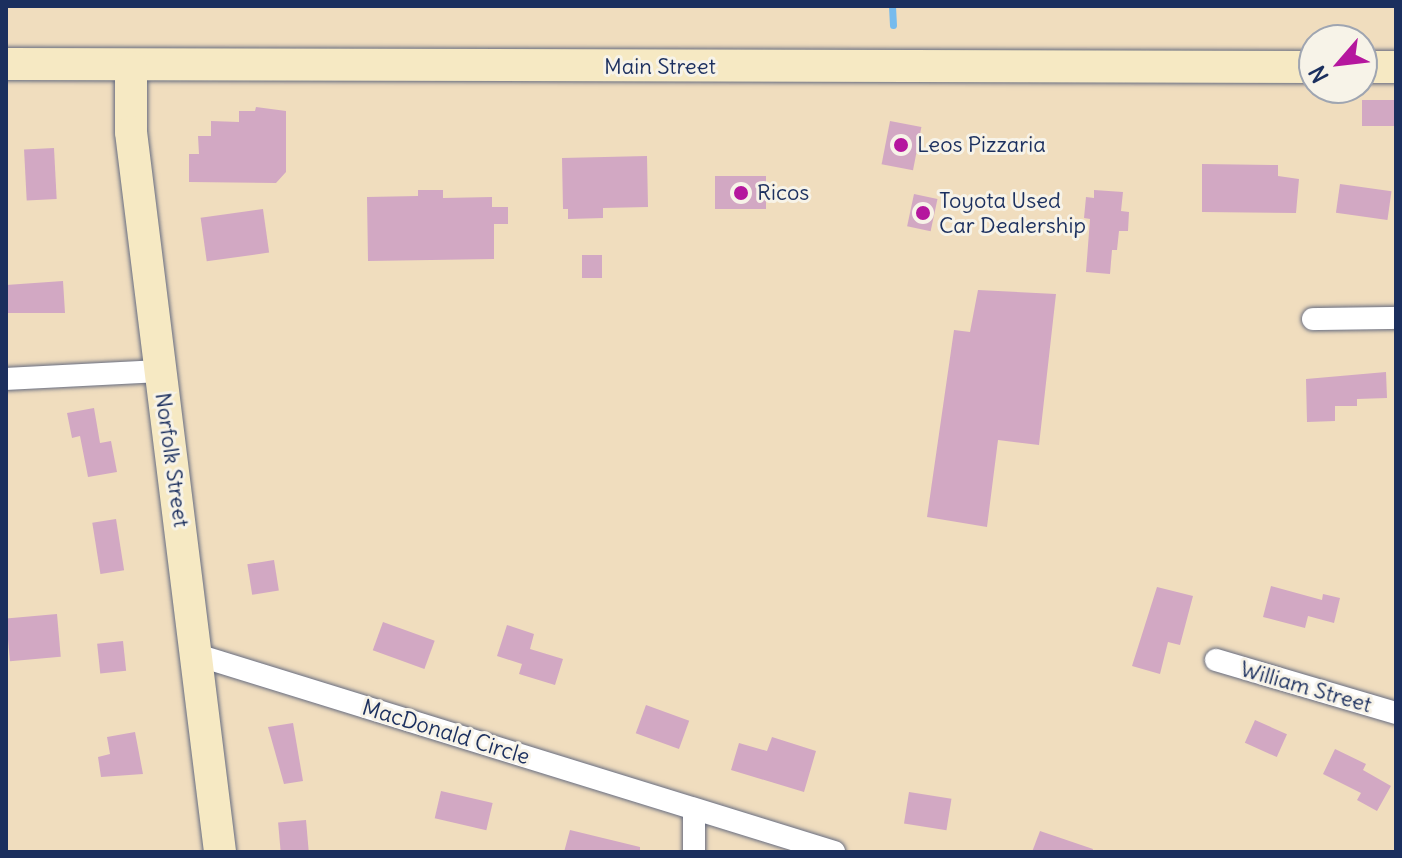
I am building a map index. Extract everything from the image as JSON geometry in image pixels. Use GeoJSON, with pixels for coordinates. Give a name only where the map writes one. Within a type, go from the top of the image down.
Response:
{"type":"FeatureCollection","features":[{"type":"Feature","properties":{"kind":"main road","name":"Main Street"},"geometry":{"type":"LineString","coordinates":[[6,64],[131,67],[1298,67]]}},
{"type":"Feature","properties":{"kind":"main road","name":"Norfolk Street"},"geometry":{"type":"LineString","coordinates":[[131,67],[131,132],[220,852]]}},
{"type":"Feature","properties":{"kind":"street"},"geometry":{"type":"LineString","coordinates":[[1313,319],[1396,318]]}},
{"type":"Feature","properties":{"kind":"street"},"geometry":{"type":"LineString","coordinates":[[6,379],[159,371]]}},
{"type":"Feature","properties":{"kind":"street","name":"MacDonald Circle"},"geometry":{"type":"LineString","coordinates":[[197,655],[694,812],[834,852]]}},
{"type":"Feature","properties":{"kind":"street","name":"William Street"},"geometry":{"type":"LineString","coordinates":[[1216,660],[1396,713]]}},
{"type":"Feature","properties":{"kind":"street"},"geometry":{"type":"LineString","coordinates":[[694,812],[694,852]]}},
{"type":"Feature","properties":{"kind":"building"},"geometry":{"type":"Polygon","coordinates":[[[1396,100],[1396,126],[1362,126],[1362,104],[1396,100]]]}},
{"type":"Feature","properties":{"kind":"building"},"geometry":{"type":"Polygon","coordinates":[[[256,107],[286,111],[286,172],[276,183],[189,182],[189,154],[199,154],[198,136],[211,136],[211,121],[239,122],[239,111],[255,111],[256,107]]]}},
{"type":"Feature","properties":{"kind":"building","name":"Leos Pizzaria"},"geometry":{"type":"Polygon","coordinates":[[[890,121],[921,127],[913,170],[882,164],[890,121]]]}},
{"type":"Feature","properties":{"kind":"building"},"geometry":{"type":"Polygon","coordinates":[[[54,148],[57,199],[27,201],[24,150],[54,148]]]}},
{"type":"Feature","properties":{"kind":"building"},"geometry":{"type":"Polygon","coordinates":[[[647,156],[648,207],[603,208],[603,218],[568,219],[568,209],[563,209],[562,158],[647,156]]]}},
{"type":"Feature","properties":{"kind":"building"},"geometry":{"type":"Polygon","coordinates":[[[1202,164],[1278,165],[1278,176],[1299,179],[1296,213],[1202,212],[1202,164]]]}},
{"type":"Feature","properties":{"kind":"building","name":"Ricos"},"geometry":{"type":"Polygon","coordinates":[[[715,176],[766,176],[766,209],[715,209],[715,176]]]}},
{"type":"Feature","properties":{"kind":"building"},"geometry":{"type":"Polygon","coordinates":[[[1340,184],[1391,191],[1387,220],[1336,213],[1340,184]]]}},
{"type":"Feature","properties":{"kind":"building"},"geometry":{"type":"Polygon","coordinates":[[[418,190],[443,190],[443,198],[492,197],[492,207],[508,207],[508,224],[494,224],[494,259],[368,261],[367,197],[418,196],[418,190]]]}},
{"type":"Feature","properties":{"kind":"building"},"geometry":{"type":"Polygon","coordinates":[[[1094,190],[1123,192],[1121,211],[1129,212],[1128,231],[1119,231],[1117,250],[1112,250],[1110,274],[1086,272],[1090,219],[1084,218],[1086,197],[1094,198],[1094,190]]]}},
{"type":"Feature","properties":{"kind":"building","name":"Toyota Used Car Dealership"},"geometry":{"type":"Polygon","coordinates":[[[914,194],[937,199],[931,231],[907,226],[914,194]]]}},
{"type":"Feature","properties":{"kind":"building"},"geometry":{"type":"Polygon","coordinates":[[[263,209],[269,253],[207,261],[201,218],[263,209]]]}},
{"type":"Feature","properties":{"kind":"building"},"geometry":{"type":"Polygon","coordinates":[[[582,255],[602,255],[602,278],[582,278],[582,255]]]}},
{"type":"Feature","properties":{"kind":"building"},"geometry":{"type":"Polygon","coordinates":[[[63,281],[65,313],[6,313],[6,285],[63,281]]]}},
{"type":"Feature","properties":{"kind":"building"},"geometry":{"type":"Polygon","coordinates":[[[978,290],[1056,294],[1039,445],[998,440],[987,527],[927,517],[954,330],[970,332],[978,290]]]}},
{"type":"Feature","properties":{"kind":"building"},"geometry":{"type":"Polygon","coordinates":[[[1386,372],[1387,398],[1357,399],[1357,406],[1335,406],[1335,421],[1307,422],[1306,379],[1386,372]]]}},
{"type":"Feature","properties":{"kind":"building"},"geometry":{"type":"Polygon","coordinates":[[[94,408],[100,443],[111,441],[117,472],[88,477],[80,436],[72,438],[67,413],[94,408]]]}},
{"type":"Feature","properties":{"kind":"building"},"geometry":{"type":"Polygon","coordinates":[[[116,519],[124,570],[100,574],[92,523],[116,519]]]}},
{"type":"Feature","properties":{"kind":"building"},"geometry":{"type":"Polygon","coordinates":[[[274,560],[279,591],[252,595],[247,564],[274,560]]]}},
{"type":"Feature","properties":{"kind":"building"},"geometry":{"type":"Polygon","coordinates":[[[1271,586],[1322,600],[1323,594],[1340,598],[1334,623],[1308,616],[1305,628],[1263,617],[1271,586]]]}},
{"type":"Feature","properties":{"kind":"building"},"geometry":{"type":"Polygon","coordinates":[[[1157,587],[1193,596],[1180,645],[1168,642],[1160,674],[1132,666],[1157,587]]]}},
{"type":"Feature","properties":{"kind":"building"},"geometry":{"type":"Polygon","coordinates":[[[57,614],[61,657],[10,661],[6,618],[57,614]]]}},
{"type":"Feature","properties":{"kind":"building"},"geometry":{"type":"Polygon","coordinates":[[[383,622],[435,641],[424,669],[373,650],[383,622]]]}},
{"type":"Feature","properties":{"kind":"building"},"geometry":{"type":"Polygon","coordinates":[[[507,625],[534,634],[530,649],[563,659],[555,685],[519,674],[522,664],[497,656],[507,625]]]}},
{"type":"Feature","properties":{"kind":"building"},"geometry":{"type":"Polygon","coordinates":[[[123,641],[126,671],[100,674],[97,644],[123,641]]]}},
{"type":"Feature","properties":{"kind":"building"},"geometry":{"type":"Polygon","coordinates":[[[646,705],[689,721],[679,749],[636,733],[646,705]]]}},
{"type":"Feature","properties":{"kind":"building"},"geometry":{"type":"Polygon","coordinates":[[[1255,720],[1287,734],[1277,757],[1245,743],[1255,720]]]}},
{"type":"Feature","properties":{"kind":"building"},"geometry":{"type":"Polygon","coordinates":[[[293,723],[303,781],[284,784],[268,727],[293,723]]]}},
{"type":"Feature","properties":{"kind":"building"},"geometry":{"type":"Polygon","coordinates":[[[135,732],[143,774],[101,777],[98,757],[110,754],[107,737],[135,732]]]}},
{"type":"Feature","properties":{"kind":"building"},"geometry":{"type":"Polygon","coordinates":[[[772,737],[816,751],[804,792],[731,770],[739,743],[767,751],[772,737]]]}},
{"type":"Feature","properties":{"kind":"building"},"geometry":{"type":"Polygon","coordinates":[[[1335,749],[1366,764],[1363,770],[1391,786],[1377,811],[1357,800],[1361,793],[1323,774],[1335,749]]]}},
{"type":"Feature","properties":{"kind":"building"},"geometry":{"type":"Polygon","coordinates":[[[441,791],[493,803],[486,830],[435,818],[441,791]]]}},
{"type":"Feature","properties":{"kind":"building"},"geometry":{"type":"Polygon","coordinates":[[[909,792],[951,799],[946,830],[904,824],[909,792]]]}},
{"type":"Feature","properties":{"kind":"building"},"geometry":{"type":"Polygon","coordinates":[[[306,820],[309,852],[281,852],[278,822],[306,820]]]}},
{"type":"Feature","properties":{"kind":"building"},"geometry":{"type":"Polygon","coordinates":[[[570,830],[640,847],[640,852],[564,852],[570,830]]]}},
{"type":"Feature","properties":{"kind":"building"},"geometry":{"type":"Polygon","coordinates":[[[1040,831],[1093,849],[1092,852],[1032,852],[1040,831]]]}},
{"type":"Feature","properties":{"kind":"waterway"},"geometry":{"type":"LineString","coordinates":[[892,6],[893,25]]}},
{"type":"Feature","properties":{"kind":"place","name":"Leos Pizzaria"},"geometry":{"type":"Point","coordinates":[901,145]}},
{"type":"Feature","properties":{"kind":"place","name":"Ricos"},"geometry":{"type":"Point","coordinates":[741,193]}},
{"type":"Feature","properties":{"kind":"place","name":"Toyota Used Car Dealership"},"geometry":{"type":"Point","coordinates":[923,213]}}]}
